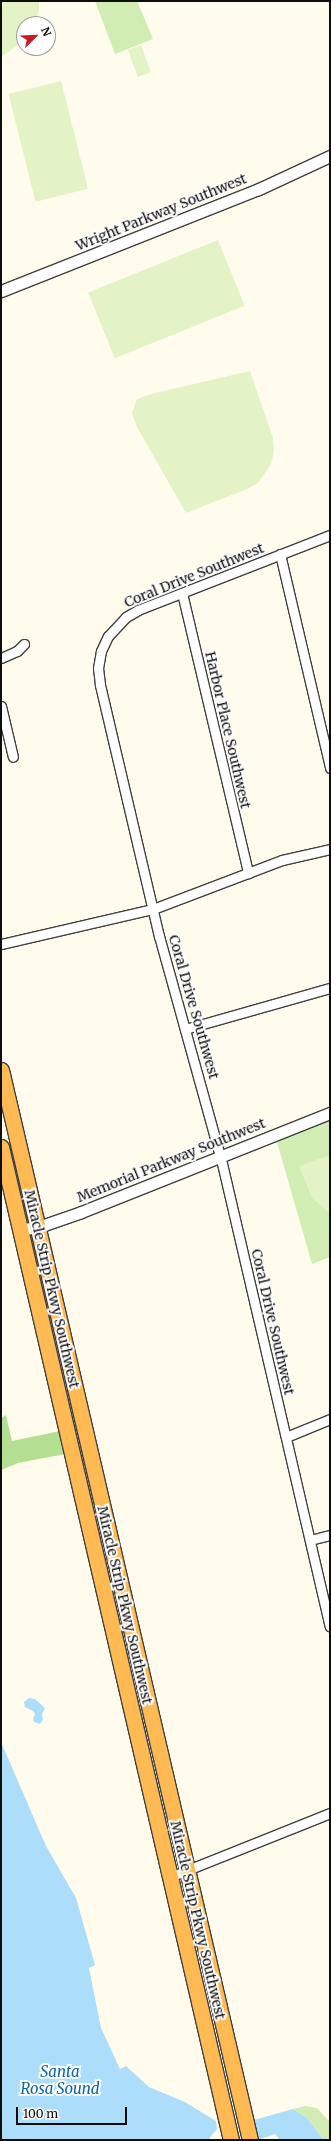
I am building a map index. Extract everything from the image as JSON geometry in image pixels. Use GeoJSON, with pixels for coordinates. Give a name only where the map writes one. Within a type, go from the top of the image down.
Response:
{"type":"FeatureCollection","features":[{"type":"Feature","properties":{"kind":"highway","name":"Miracle Strip Pkwy Southwest"},"geometry":{"type":"LineString","coordinates":[[1,1070],[250,2140]]}},
{"type":"Feature","properties":{"kind":"highway","name":"Miracle Strip Pkwy Southwest"},"geometry":{"type":"LineString","coordinates":[[1,1147],[231,2140]]}},
{"type":"Feature","properties":{"kind":"highway"},"geometry":{"type":"LineString","coordinates":[[217,2079],[230,2100],[241,2102]]}},
{"type":"Feature","properties":{"kind":"street","name":"Wright Parkway Southwest"},"geometry":{"type":"LineString","coordinates":[[1,291],[260,189],[330,156]]}},
{"type":"Feature","properties":{"kind":"street","name":"Coral Drive Southwest"},"geometry":{"type":"LineString","coordinates":[[330,534],[126,617],[108,636],[99,660],[100,685],[153,909],[220,1157],[330,1626]]}},
{"type":"Feature","properties":{"kind":"street"},"geometry":{"type":"LineString","coordinates":[[280,554],[330,768]]}},
{"type":"Feature","properties":{"kind":"street","name":"Harbor Place Southwest"},"geometry":{"type":"LineString","coordinates":[[182,593],[248,873]]}},
{"type":"Feature","properties":{"kind":"street"},"geometry":{"type":"LineString","coordinates":[[1,658],[18,651],[24,644]]}},
{"type":"Feature","properties":{"kind":"street"},"geometry":{"type":"LineString","coordinates":[[1,706],[13,757]]}},
{"type":"Feature","properties":{"kind":"street"},"geometry":{"type":"LineString","coordinates":[[1,944],[153,909],[295,856],[330,849]]}},
{"type":"Feature","properties":{"kind":"street"},"geometry":{"type":"LineString","coordinates":[[185,1029],[330,988]]}},
{"type":"Feature","properties":{"kind":"street","name":"Memorial Parkway Southwest"},"geometry":{"type":"LineString","coordinates":[[20,1230],[81,1212],[330,1114]]}},
{"type":"Feature","properties":{"kind":"street"},"geometry":{"type":"LineString","coordinates":[[286,1436],[330,1419]]}},
{"type":"Feature","properties":{"kind":"street"},"geometry":{"type":"LineString","coordinates":[[310,1540],[330,1535]]}},
{"type":"Feature","properties":{"kind":"street"},"geometry":{"type":"LineString","coordinates":[[170,1877],[330,1813]]}},
{"type":"Feature","properties":{"kind":"green space"},"geometry":{"type":"Polygon","coordinates":[[[1,1],[39,1],[37,16],[16,16],[16,47],[1,57],[1,1]]]}},
{"type":"Feature","properties":{"kind":"green space"},"geometry":{"type":"Polygon","coordinates":[[[95,1],[137,1],[153,39],[115,54],[95,1]]]}},
{"type":"Feature","properties":{"kind":"green space"},"geometry":{"type":"Polygon","coordinates":[[[141,45],[151,72],[138,77],[128,50],[141,45]]]}},
{"type":"Feature","properties":{"kind":"green space"},"geometry":{"type":"Polygon","coordinates":[[[61,81],[88,189],[35,202],[9,94],[61,81]]]}},
{"type":"Feature","properties":{"kind":"green space"},"geometry":{"type":"Polygon","coordinates":[[[218,240],[245,306],[115,358],[88,292],[218,240]]]}},
{"type":"Feature","properties":{"kind":"green space"},"geometry":{"type":"Polygon","coordinates":[[[250,371],[273,438],[274,451],[271,464],[258,483],[247,489],[186,513],[137,427],[132,413],[137,399],[151,394],[250,371]]]}},
{"type":"Feature","properties":{"kind":"green space"},"geometry":{"type":"Polygon","coordinates":[[[330,1113],[330,1257],[312,1264],[275,1135],[330,1113]]]}},
{"type":"Feature","properties":{"kind":"green space"},"geometry":{"type":"Polygon","coordinates":[[[330,1155],[330,1214],[312,1198],[299,1166],[330,1155]]]}},
{"type":"Feature","properties":{"kind":"green space"},"geometry":{"type":"Polygon","coordinates":[[[6,1415],[12,1441],[60,1431],[65,1454],[18,1463],[1,1470],[1,1418],[6,1415]]]}},
{"type":"Feature","properties":{"kind":"green space"},"geometry":{"type":"Polygon","coordinates":[[[305,2106],[317,2108],[330,2122],[330,2140],[324,2140],[307,2118],[293,2109],[305,2106]]]}},
{"type":"Feature","properties":{"kind":"water"},"geometry":{"type":"Polygon","coordinates":[[[29,1698],[35,1699],[45,1708],[42,1714],[43,1720],[40,1724],[34,1722],[33,1719],[35,1714],[33,1711],[25,1707],[24,1702],[29,1698]]]}},
{"type":"Feature","properties":{"kind":"water","name":"Santa Rosa Sound"},"geometry":{"type":"Polygon","coordinates":[[[1,1742],[46,1846],[76,1898],[95,1965],[89,1968],[101,2028],[120,2069],[126,2066],[149,2087],[185,2102],[216,2121],[217,2129],[208,2140],[1,2140],[1,1742]]]}},
{"type":"Feature","properties":{"kind":"water"},"geometry":{"type":"Polygon","coordinates":[[[293,2109],[307,2118],[324,2140],[280,2140],[275,2134],[258,2140],[254,2120],[293,2109]]]}}]}
